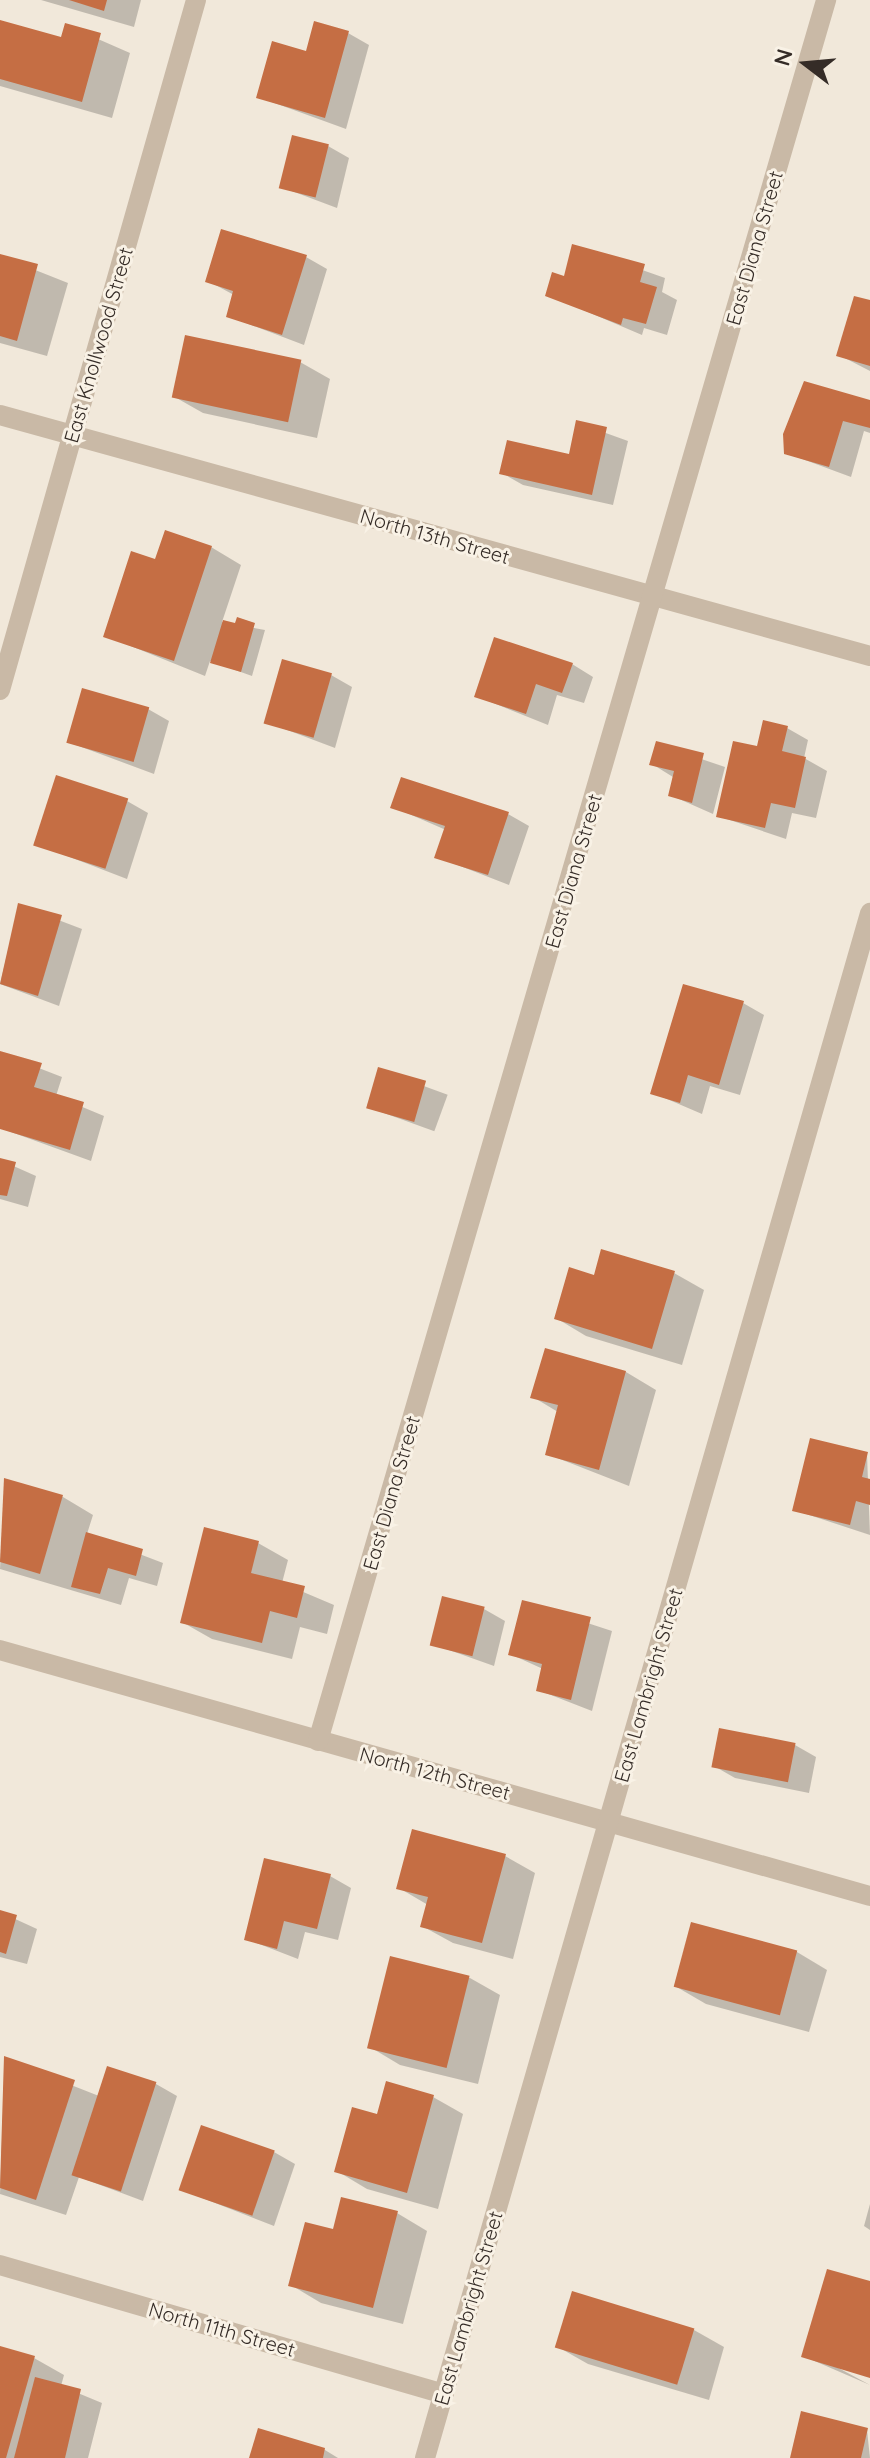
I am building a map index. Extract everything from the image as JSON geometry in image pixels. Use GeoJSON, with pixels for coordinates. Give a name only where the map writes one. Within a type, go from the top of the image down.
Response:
{"type":"FeatureCollection","features":[{"type":"Feature","properties":{"kind":"street","name":"East Knollwood Street"},"geometry":{"type":"LineString","coordinates":[[0,690],[196,0]]}},
{"type":"Feature","properties":{"kind":"street","name":"East Diana Street"},"geometry":{"type":"LineString","coordinates":[[318,1741],[826,0]]}},
{"type":"Feature","properties":{"kind":"street","name":"North 13th Street"},"geometry":{"type":"LineString","coordinates":[[0,415],[870,656]]}},
{"type":"Feature","properties":{"kind":"street","name":"East Lambright Street"},"geometry":{"type":"LineString","coordinates":[[425,2458],[870,913]]}},
{"type":"Feature","properties":{"kind":"street","name":"North 12th Street"},"geometry":{"type":"LineString","coordinates":[[0,1650],[870,1896]]}},
{"type":"Feature","properties":{"kind":"street","name":"North 11th Street"},"geometry":{"type":"LineString","coordinates":[[0,2265],[444,2394]]}},
{"type":"Feature","properties":{"kind":"building"},"geometry":{"type":"Polygon","coordinates":[[[69,0],[107,0],[104,11],[69,0]]]}},
{"type":"Feature","properties":{"kind":"building"},"geometry":{"type":"Polygon","coordinates":[[[0,20],[61,37],[65,23],[101,33],[82,102],[0,79],[0,20]]]}},
{"type":"Feature","properties":{"kind":"building"},"geometry":{"type":"Polygon","coordinates":[[[314,21],[349,31],[325,118],[256,98],[272,41],[306,51],[314,21]]]}},
{"type":"Feature","properties":{"kind":"building"},"geometry":{"type":"Polygon","coordinates":[[[292,135],[329,144],[316,198],[279,188],[292,135]]]}},
{"type":"Feature","properties":{"kind":"building"},"geometry":{"type":"Polygon","coordinates":[[[221,229],[307,255],[282,335],[226,317],[233,291],[205,282],[221,229]]]}},
{"type":"Feature","properties":{"kind":"building"},"geometry":{"type":"Polygon","coordinates":[[[572,244],[645,264],[640,282],[657,287],[646,324],[623,318],[621,325],[545,296],[552,272],[564,276],[572,244]]]}},
{"type":"Feature","properties":{"kind":"building"},"geometry":{"type":"Polygon","coordinates":[[[0,254],[38,264],[17,341],[0,336],[0,254]]]}},
{"type":"Feature","properties":{"kind":"building"},"geometry":{"type":"Polygon","coordinates":[[[854,296],[870,300],[870,366],[836,356],[854,296]]]}},
{"type":"Feature","properties":{"kind":"building"},"geometry":{"type":"Polygon","coordinates":[[[185,335],[301,360],[288,422],[172,398],[185,335]]]}},
{"type":"Feature","properties":{"kind":"building"},"geometry":{"type":"Polygon","coordinates":[[[804,381],[870,400],[870,428],[843,421],[829,467],[784,454],[783,434],[804,381]]]}},
{"type":"Feature","properties":{"kind":"building"},"geometry":{"type":"Polygon","coordinates":[[[576,420],[607,427],[592,495],[499,474],[507,440],[569,454],[576,420]]]}},
{"type":"Feature","properties":{"kind":"building"},"geometry":{"type":"Polygon","coordinates":[[[165,530],[212,546],[174,661],[103,637],[131,551],[155,559],[165,530]]]}},
{"type":"Feature","properties":{"kind":"building"},"geometry":{"type":"Polygon","coordinates":[[[237,617],[255,623],[241,672],[210,663],[223,620],[235,623],[237,617]]]}},
{"type":"Feature","properties":{"kind":"building"},"geometry":{"type":"Polygon","coordinates":[[[494,637],[573,663],[562,693],[536,684],[526,714],[474,697],[494,637]]]}},
{"type":"Feature","properties":{"kind":"building"},"geometry":{"type":"Polygon","coordinates":[[[282,659],[332,673],[314,738],[264,723],[282,659]]]}},
{"type":"Feature","properties":{"kind":"building"},"geometry":{"type":"Polygon","coordinates":[[[82,688],[149,707],[134,762],[66,743],[82,688]]]}},
{"type":"Feature","properties":{"kind":"building"},"geometry":{"type":"Polygon","coordinates":[[[763,720],[788,726],[782,751],[806,757],[795,808],[771,803],[765,828],[716,817],[733,741],[757,746],[763,720]]]}},
{"type":"Feature","properties":{"kind":"building"},"geometry":{"type":"Polygon","coordinates":[[[656,741],[704,753],[692,803],[668,796],[674,771],[649,765],[656,741]]]}},
{"type":"Feature","properties":{"kind":"building"},"geometry":{"type":"Polygon","coordinates":[[[56,775],[128,798],[105,869],[33,845],[56,775]]]}},
{"type":"Feature","properties":{"kind":"building"},"geometry":{"type":"Polygon","coordinates":[[[401,777],[509,812],[488,875],[434,858],[445,826],[390,808],[401,777]]]}},
{"type":"Feature","properties":{"kind":"building"},"geometry":{"type":"Polygon","coordinates":[[[18,903],[62,915],[38,996],[0,984],[18,903]]]}},
{"type":"Feature","properties":{"kind":"building"},"geometry":{"type":"Polygon","coordinates":[[[683,984],[744,1001],[719,1085],[688,1075],[680,1103],[650,1094],[683,984]]]}},
{"type":"Feature","properties":{"kind":"building"},"geometry":{"type":"Polygon","coordinates":[[[0,1051],[42,1063],[34,1087],[84,1102],[70,1150],[0,1129],[0,1051]]]}},
{"type":"Feature","properties":{"kind":"building"},"geometry":{"type":"Polygon","coordinates":[[[378,1067],[426,1081],[414,1122],[366,1108],[378,1067]]]}},
{"type":"Feature","properties":{"kind":"building"},"geometry":{"type":"Polygon","coordinates":[[[0,1158],[16,1162],[7,1196],[0,1195],[0,1158]]]}},
{"type":"Feature","properties":{"kind":"building"},"geometry":{"type":"Polygon","coordinates":[[[601,1249],[675,1271],[652,1349],[554,1319],[569,1267],[594,1275],[601,1249]]]}},
{"type":"Feature","properties":{"kind":"building"},"geometry":{"type":"Polygon","coordinates":[[[545,1348],[626,1371],[599,1470],[545,1455],[558,1405],[530,1398],[545,1348]]]}},
{"type":"Feature","properties":{"kind":"building"},"geometry":{"type":"Polygon","coordinates":[[[810,1438],[868,1452],[862,1477],[870,1479],[870,1505],[856,1501],[850,1525],[792,1511],[810,1438]]]}},
{"type":"Feature","properties":{"kind":"building"},"geometry":{"type":"Polygon","coordinates":[[[4,1478],[63,1495],[40,1574],[0,1562],[4,1478]]]}},
{"type":"Feature","properties":{"kind":"building"},"geometry":{"type":"Polygon","coordinates":[[[204,1527],[259,1541],[251,1573],[305,1586],[297,1618],[270,1611],[262,1643],[180,1623],[204,1527]]]}},
{"type":"Feature","properties":{"kind":"building"},"geometry":{"type":"Polygon","coordinates":[[[86,1532],[143,1549],[136,1576],[108,1568],[100,1594],[71,1587],[86,1532]]]}},
{"type":"Feature","properties":{"kind":"building"},"geometry":{"type":"Polygon","coordinates":[[[442,1596],[485,1607],[472,1656],[430,1645],[442,1596]]]}},
{"type":"Feature","properties":{"kind":"building"},"geometry":{"type":"Polygon","coordinates":[[[522,1600],[591,1617],[571,1700],[536,1691],[542,1664],[508,1655],[522,1600]]]}},
{"type":"Feature","properties":{"kind":"building"},"geometry":{"type":"Polygon","coordinates":[[[719,1728],[796,1743],[788,1782],[711,1767],[719,1728]]]}},
{"type":"Feature","properties":{"kind":"building"},"geometry":{"type":"Polygon","coordinates":[[[412,1829],[506,1854],[482,1943],[420,1927],[428,1897],[396,1889],[412,1829]]]}},
{"type":"Feature","properties":{"kind":"building"},"geometry":{"type":"Polygon","coordinates":[[[264,1858],[331,1874],[317,1929],[284,1921],[277,1949],[244,1940],[264,1858]]]}},
{"type":"Feature","properties":{"kind":"building"},"geometry":{"type":"Polygon","coordinates":[[[0,1910],[17,1915],[6,1954],[0,1952],[0,1910]]]}},
{"type":"Feature","properties":{"kind":"building"},"geometry":{"type":"Polygon","coordinates":[[[691,1922],[797,1950],[780,2015],[674,1987],[691,1922]]]}},
{"type":"Feature","properties":{"kind":"building"},"geometry":{"type":"Polygon","coordinates":[[[390,1956],[470,1976],[447,2068],[367,2048],[390,1956]]]}},
{"type":"Feature","properties":{"kind":"building"},"geometry":{"type":"Polygon","coordinates":[[[4,2056],[75,2080],[36,2200],[0,2188],[4,2056]]]}},
{"type":"Feature","properties":{"kind":"building"},"geometry":{"type":"Polygon","coordinates":[[[107,2066],[156,2082],[121,2191],[71,2175],[107,2066]]]}},
{"type":"Feature","properties":{"kind":"building"},"geometry":{"type":"Polygon","coordinates":[[[386,2081],[434,2095],[407,2193],[334,2172],[352,2107],[377,2114],[386,2081]]]}},
{"type":"Feature","properties":{"kind":"building"},"geometry":{"type":"Polygon","coordinates":[[[201,2125],[275,2150],[252,2216],[179,2190],[201,2125]]]}},
{"type":"Feature","properties":{"kind":"building"},"geometry":{"type":"Polygon","coordinates":[[[341,2197],[398,2211],[373,2308],[288,2286],[305,2222],[333,2229],[341,2197]]]}},
{"type":"Feature","properties":{"kind":"building"},"geometry":{"type":"Polygon","coordinates":[[[827,2269],[870,2281],[870,2378],[801,2357],[827,2269]]]}},
{"type":"Feature","properties":{"kind":"building"},"geometry":{"type":"Polygon","coordinates":[[[572,2291],[694,2328],[677,2385],[555,2347],[572,2291]]]}},
{"type":"Feature","properties":{"kind":"building"},"geometry":{"type":"Polygon","coordinates":[[[0,2346],[35,2356],[6,2458],[0,2458],[0,2346]]]}},
{"type":"Feature","properties":{"kind":"building"},"geometry":{"type":"Polygon","coordinates":[[[35,2377],[81,2389],[65,2458],[14,2458],[35,2377]]]}},
{"type":"Feature","properties":{"kind":"building"},"geometry":{"type":"Polygon","coordinates":[[[801,2411],[868,2428],[861,2458],[790,2458],[801,2411]]]}},
{"type":"Feature","properties":{"kind":"building"},"geometry":{"type":"Polygon","coordinates":[[[258,2428],[325,2448],[323,2458],[249,2458],[258,2428]]]}}]}
